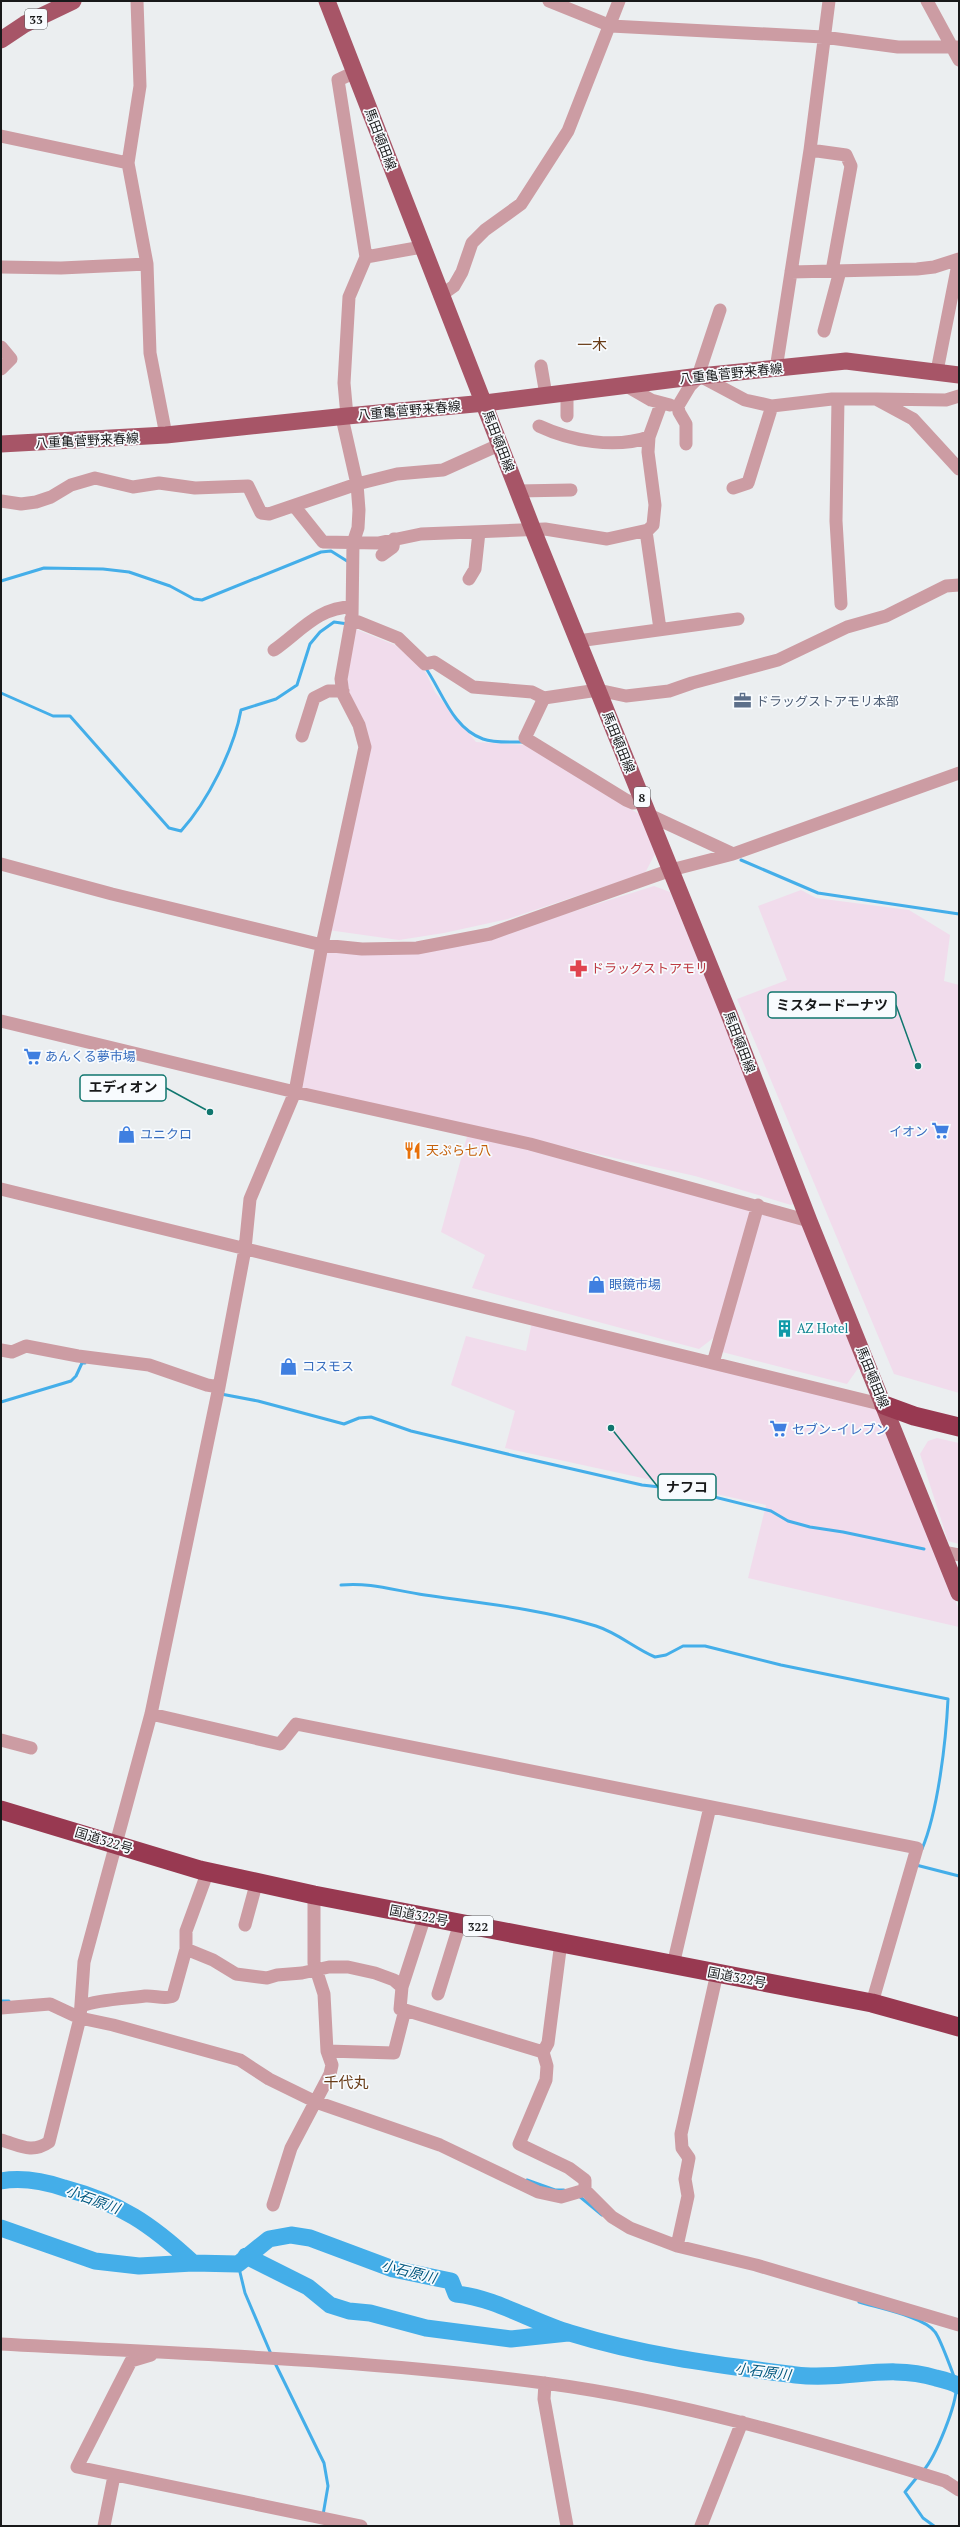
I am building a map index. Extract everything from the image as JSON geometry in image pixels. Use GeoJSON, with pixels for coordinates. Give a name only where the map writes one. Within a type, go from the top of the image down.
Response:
{"type":"FeatureCollection","features":[{"type":"Feature","properties":{"kind":"highway"},"geometry":{"type":"LineString","coordinates":[[884,1404],[912,1403],[959,1415]]}},
{"type":"Feature","properties":{"kind":"highway"},"geometry":{"type":"LineString","coordinates":[[884,1404],[914,1416],[959,1427]]}},
{"type":"Feature","properties":{"kind":"highway","name":"国道322号"},"geometry":{"type":"LineString","coordinates":[[1,1810],[208,1871],[314,1895],[872,2003],[959,2027]]}},
{"type":"Feature","properties":{"kind":"main road","name":"33"},"geometry":{"type":"LineString","coordinates":[[1,40],[25,24],[72,1]]}},
{"type":"Feature","properties":{"kind":"main road","name":"馬田頓田線"},"geometry":{"type":"LineString","coordinates":[[326,1],[355,72],[440,296],[485,403],[533,530],[730,1014],[809,1221],[884,1404],[951,1554],[959,1593]]}},
{"type":"Feature","properties":{"kind":"main road","name":"八重亀菅野来春線"},"geometry":{"type":"LineString","coordinates":[[1,444],[166,436],[345,419],[700,376],[846,361],[937,371],[959,375]]}},
{"type":"Feature","properties":{"kind":"street"},"geometry":{"type":"LineString","coordinates":[[136,1],[140,86],[128,163],[147,264],[150,353],[166,436]]}},
{"type":"Feature","properties":{"kind":"street"},"geometry":{"type":"LineString","coordinates":[[549,1],[611,26],[823,37],[898,47],[955,47]]}},
{"type":"Feature","properties":{"kind":"street"},"geometry":{"type":"LineString","coordinates":[[440,296],[454,286],[472,243],[485,230],[521,204],[568,131],[620,1]]}},
{"type":"Feature","properties":{"kind":"street"},"geometry":{"type":"LineString","coordinates":[[776,369],[810,150],[823,37],[829,1]]}},
{"type":"Feature","properties":{"kind":"street"},"geometry":{"type":"LineString","coordinates":[[927,1],[955,47],[959,60]]}},
{"type":"Feature","properties":{"kind":"street"},"geometry":{"type":"LineString","coordinates":[[1,2140],[32,2149],[40,2149],[49,2142],[81,2012],[84,1962],[115,1843],[152,1714],[218,1392],[245,1249],[250,1199],[295,1092],[322,945],[365,747],[359,725],[342,691],[341,679],[351,619],[353,543],[358,528],[357,484],[345,419],[344,383],[349,297],[366,257],[338,80],[355,72]]}},
{"type":"Feature","properties":{"kind":"street"},"geometry":{"type":"LineString","coordinates":[[1,136],[128,163]]}},
{"type":"Feature","properties":{"kind":"street"},"geometry":{"type":"LineString","coordinates":[[810,150],[846,155],[851,166],[836,271],[824,330]]}},
{"type":"Feature","properties":{"kind":"street"},"geometry":{"type":"LineString","coordinates":[[366,257],[422,247]]}},
{"type":"Feature","properties":{"kind":"street"},"geometry":{"type":"LineString","coordinates":[[791,272],[934,267],[959,259],[937,371]]}},
{"type":"Feature","properties":{"kind":"street"},"geometry":{"type":"LineString","coordinates":[[1,267],[147,264]]}},
{"type":"Feature","properties":{"kind":"street"},"geometry":{"type":"LineString","coordinates":[[686,444],[686,424],[679,412],[678,406],[690,386],[700,376],[700,370],[720,310]]}},
{"type":"Feature","properties":{"kind":"street"},"geometry":{"type":"LineString","coordinates":[[1,347],[11,359],[1,369]]}},
{"type":"Feature","properties":{"kind":"street"},"geometry":{"type":"LineString","coordinates":[[541,366],[546,395]]}},
{"type":"Feature","properties":{"kind":"street"},"geometry":{"type":"LineString","coordinates":[[700,376],[745,400],[772,406],[838,399],[946,400],[959,396]]}},
{"type":"Feature","properties":{"kind":"street"},"geometry":{"type":"LineString","coordinates":[[625,385],[661,404],[678,406]]}},
{"type":"Feature","properties":{"kind":"street"},"geometry":{"type":"LineString","coordinates":[[567,392],[567,416]]}},
{"type":"Feature","properties":{"kind":"street"},"geometry":{"type":"LineString","coordinates":[[838,399],[836,521],[841,604]]}},
{"type":"Feature","properties":{"kind":"street"},"geometry":{"type":"LineString","coordinates":[[876,399],[913,419],[959,469]]}},
{"type":"Feature","properties":{"kind":"street"},"geometry":{"type":"LineString","coordinates":[[294,506],[323,542],[378,543],[421,534],[533,530],[559,531],[607,540],[646,530],[653,525],[655,505],[648,452],[649,437],[661,404]]}},
{"type":"Feature","properties":{"kind":"street"},"geometry":{"type":"LineString","coordinates":[[733,488],[748,483],[772,406]]}},
{"type":"Feature","properties":{"kind":"street"},"geometry":{"type":"LineString","coordinates":[[539,426],[558,435],[580,439],[630,442],[649,437]]}},
{"type":"Feature","properties":{"kind":"street"},"geometry":{"type":"LineString","coordinates":[[1,501],[21,504],[36,502],[51,497],[71,485],[95,478],[133,487],[159,483],[195,488],[248,486],[261,513],[269,514],[357,484],[397,474],[443,470],[501,444]]}},
{"type":"Feature","properties":{"kind":"street"},"geometry":{"type":"LineString","coordinates":[[518,491],[571,490]]}},
{"type":"Feature","properties":{"kind":"street"},"geometry":{"type":"LineString","coordinates":[[646,530],[660,629]]}},
{"type":"Feature","properties":{"kind":"street"},"geometry":{"type":"LineString","coordinates":[[469,579],[473,574],[477,561],[479,532]]}},
{"type":"Feature","properties":{"kind":"street"},"geometry":{"type":"LineString","coordinates":[[382,554],[393,547],[394,539]]}},
{"type":"Feature","properties":{"kind":"street"},"geometry":{"type":"LineString","coordinates":[[274,650],[305,624],[322,613],[337,607],[351,619],[398,638],[425,664],[434,662],[473,687],[532,692],[544,698],[598,690],[626,696],[669,692],[692,683],[778,660],[847,627],[871,622],[946,586],[959,585]]}},
{"type":"Feature","properties":{"kind":"street"},"geometry":{"type":"LineString","coordinates":[[578,641],[738,619]]}},
{"type":"Feature","properties":{"kind":"street"},"geometry":{"type":"LineString","coordinates":[[302,736],[314,698],[328,691],[342,691]]}},
{"type":"Feature","properties":{"kind":"street"},"geometry":{"type":"LineString","coordinates":[[544,698],[525,738],[633,804],[646,808],[733,854]]}},
{"type":"Feature","properties":{"kind":"street"},"geometry":{"type":"LineString","coordinates":[[1,864],[322,945],[386,949],[457,942],[490,934],[671,870],[733,854],[959,773]]}},
{"type":"Feature","properties":{"kind":"street"},"geometry":{"type":"LineString","coordinates":[[1,1021],[295,1092],[530,1144],[758,1205],[809,1221]]}},
{"type":"Feature","properties":{"kind":"street"},"geometry":{"type":"LineString","coordinates":[[1,1189],[884,1404]]}},
{"type":"Feature","properties":{"kind":"street"},"geometry":{"type":"LineString","coordinates":[[713,1363],[758,1205]]}},
{"type":"Feature","properties":{"kind":"street"},"geometry":{"type":"LineString","coordinates":[[1,1350],[12,1352],[26,1346],[78,1356],[149,1365],[207,1385],[218,1392]]}},
{"type":"Feature","properties":{"kind":"street"},"geometry":{"type":"LineString","coordinates":[[152,1714],[280,1744],[296,1724],[917,1848],[872,2003]]}},
{"type":"Feature","properties":{"kind":"street"},"geometry":{"type":"LineString","coordinates":[[1,1740],[32,1748]]}},
{"type":"Feature","properties":{"kind":"street"},"geometry":{"type":"LineString","coordinates":[[673,1965],[710,1807]]}},
{"type":"Feature","properties":{"kind":"street"},"geometry":{"type":"LineString","coordinates":[[81,2012],[103,1999],[124,2000],[147,1996],[173,1996],[186,1950],[186,1931],[208,1871]]}},
{"type":"Feature","properties":{"kind":"street"},"geometry":{"type":"LineString","coordinates":[[245,1925],[257,1882]]}},
{"type":"Feature","properties":{"kind":"street"},"geometry":{"type":"LineString","coordinates":[[273,2204],[292,2148],[317,2099],[332,2065],[327,2051],[324,1994],[314,1963],[314,1895]]}},
{"type":"Feature","properties":{"kind":"street"},"geometry":{"type":"LineString","coordinates":[[425,1916],[402,1987],[400,2009],[543,2052]]}},
{"type":"Feature","properties":{"kind":"street"},"geometry":{"type":"LineString","coordinates":[[438,1994],[460,1923]]}},
{"type":"Feature","properties":{"kind":"street"},"geometry":{"type":"LineString","coordinates":[[1,2008],[50,2004],[81,2012],[113,2025],[240,2060],[269,2079],[317,2099],[440,2145],[538,2192],[561,2198],[578,2192],[585,2180],[569,2168],[519,2144],[546,2080],[547,2066],[543,2052],[548,2043],[561,1942]]}},
{"type":"Feature","properties":{"kind":"street"},"geometry":{"type":"LineString","coordinates":[[186,1950],[214,1960],[236,1974],[267,1978],[329,1967],[348,1967],[376,1973],[394,1980],[402,1987]]}},
{"type":"Feature","properties":{"kind":"street"},"geometry":{"type":"LineString","coordinates":[[677,2246],[688,2196],[685,2179],[689,2158],[682,2148],[682,2134],[717,1973]]}},
{"type":"Feature","properties":{"kind":"street"},"geometry":{"type":"LineString","coordinates":[[327,2051],[394,2053],[405,2010]]}},
{"type":"Feature","properties":{"kind":"street"},"geometry":{"type":"LineString","coordinates":[[578,2192],[612,2218],[624,2225],[677,2246],[756,2265],[959,2325]]}},
{"type":"Feature","properties":{"kind":"street"},"geometry":{"type":"LineString","coordinates":[[1,2344],[163,2352],[420,2370],[545,2383],[742,2422],[945,2481],[959,2490]]}},
{"type":"Feature","properties":{"kind":"street"},"geometry":{"type":"LineString","coordinates":[[163,2352],[131,2361],[77,2467],[114,2476],[361,2526]]}},
{"type":"Feature","properties":{"kind":"street"},"geometry":{"type":"LineString","coordinates":[[545,2383],[544,2398],[566,2526]]}},
{"type":"Feature","properties":{"kind":"street"},"geometry":{"type":"LineString","coordinates":[[701,2526],[742,2422]]}},
{"type":"Feature","properties":{"kind":"street"},"geometry":{"type":"LineString","coordinates":[[104,2526],[114,2476]]}},
{"type":"Feature","properties":{"kind":"shaded area"},"geometry":{"type":"Polygon","coordinates":[[[353,628],[395,645],[424,669],[435,692],[476,742],[525,745],[644,817],[656,852],[645,873],[508,919],[444,933],[399,940],[328,930],[367,747],[345,679],[353,628]]]}},
{"type":"Feature","properties":{"kind":"shaded area"},"geometry":{"type":"Polygon","coordinates":[[[654,886],[670,892],[798,1201],[791,1205],[695,1176],[301,1088],[325,949],[473,943],[654,886]]]}},
{"type":"Feature","properties":{"kind":"shaded area"},"geometry":{"type":"Polygon","coordinates":[[[801,890],[816,898],[909,910],[950,935],[944,981],[959,985],[959,1393],[894,1374],[737,999],[787,980],[758,906],[801,890]]]}},
{"type":"Feature","properties":{"kind":"shaded area"},"geometry":{"type":"Polygon","coordinates":[[[468,1133],[755,1204],[716,1336],[699,1349],[472,1288],[485,1255],[441,1232],[468,1133]]]}},
{"type":"Feature","properties":{"kind":"shaded area"},"geometry":{"type":"Polygon","coordinates":[[[759,1210],[807,1223],[861,1364],[847,1384],[722,1352],[759,1210]]]}},
{"type":"Feature","properties":{"kind":"shaded area"},"geometry":{"type":"Polygon","coordinates":[[[532,1322],[879,1407],[959,1610],[959,1627],[748,1578],[766,1505],[505,1448],[515,1411],[451,1385],[466,1336],[526,1351],[532,1322]]]}},
{"type":"Feature","properties":{"kind":"shaded area"},"geometry":{"type":"Polygon","coordinates":[[[937,1438],[959,1443],[959,1544],[948,1541],[920,1454],[928,1441],[937,1438]]]}},
{"type":"Feature","properties":{"kind":"waterway"},"geometry":{"type":"LineString","coordinates":[[1,581],[44,568],[103,569],[129,572],[170,586],[194,599],[202,600],[321,552],[331,551],[347,561]]}},
{"type":"Feature","properties":{"kind":"waterway"},"geometry":{"type":"LineString","coordinates":[[1,693],[53,716],[70,716],[169,828],[181,831],[201,805],[226,758],[238,725],[241,710],[276,699],[297,685],[310,644],[320,632],[334,622],[348,624]]}},
{"type":"Feature","properties":{"kind":"waterway"},"geometry":{"type":"LineString","coordinates":[[425,667],[456,718],[472,734],[492,741],[523,742]]}},
{"type":"Feature","properties":{"kind":"waterway"},"geometry":{"type":"LineString","coordinates":[[741,860],[818,893],[959,914]]}},
{"type":"Feature","properties":{"kind":"waterway"},"geometry":{"type":"LineString","coordinates":[[1,1402],[71,1381],[76,1376],[82,1363],[85,1363]]}},
{"type":"Feature","properties":{"kind":"waterway"},"geometry":{"type":"LineString","coordinates":[[221,1394],[258,1401],[344,1424],[359,1418],[371,1417],[411,1431],[524,1458],[642,1485],[686,1490],[771,1511],[788,1521],[810,1527],[843,1532],[924,1549]]}},
{"type":"Feature","properties":{"kind":"waterway"},"geometry":{"type":"LineString","coordinates":[[341,1585],[352,1584],[373,1586],[554,1615],[604,1629],[655,1657],[666,1655],[683,1646],[705,1646],[781,1665],[948,1699],[943,1755],[937,1796],[928,1833],[922,1849]]}},
{"type":"Feature","properties":{"kind":"waterway"},"geometry":{"type":"LineString","coordinates":[[916,1865],[959,1876]]}},
{"type":"Feature","properties":{"kind":"waterway"},"geometry":{"type":"LineString","coordinates":[[1,2001],[9,2001]]}},
{"type":"Feature","properties":{"kind":"waterway","name":"小石原川"},"geometry":{"type":"LineString","coordinates":[[1,2181],[17,2179],[41,2182],[84,2194],[102,2201],[134,2216],[163,2237],[193,2263]]}},
{"type":"Feature","properties":{"kind":"waterway"},"geometry":{"type":"LineString","coordinates":[[527,2180],[555,2190],[564,2190]]}},
{"type":"Feature","properties":{"kind":"waterway"},"geometry":{"type":"LineString","coordinates":[[579,2196],[602,2215]]}},
{"type":"Feature","properties":{"kind":"waterway","name":"小石原川"},"geometry":{"type":"LineString","coordinates":[[1,2228],[95,2261],[139,2266],[193,2263],[238,2264],[269,2239],[291,2235],[310,2238],[393,2269],[451,2281],[456,2294],[485,2300],[570,2333],[626,2348],[682,2359],[796,2375],[831,2376],[901,2372],[936,2378],[959,2386]]}},
{"type":"Feature","properties":{"kind":"waterway","name":"小石原川"},"geometry":{"type":"LineString","coordinates":[[246,2256],[308,2287],[330,2305],[349,2311],[370,2313],[426,2328],[511,2339],[568,2333]]}},
{"type":"Feature","properties":{"kind":"waterway"},"geometry":{"type":"LineString","coordinates":[[238,2264],[245,2293],[271,2354]]}},
{"type":"Feature","properties":{"kind":"waterway"},"geometry":{"type":"LineString","coordinates":[[859,2302],[912,2317],[930,2327],[935,2332],[950,2365],[956,2383],[954,2403],[940,2442],[923,2471]]}},
{"type":"Feature","properties":{"kind":"waterway"},"geometry":{"type":"LineString","coordinates":[[275,2363],[324,2463],[328,2486],[323,2515]]}},
{"type":"Feature","properties":{"kind":"waterway"},"geometry":{"type":"LineString","coordinates":[[918,2476],[905,2492],[923,2518],[934,2526]]}},
{"type":"Feature","properties":{"kind":"place","name":"ドラッグストアモリ本部"},"geometry":{"type":"Point","coordinates":[743,701]}},
{"type":"Feature","properties":{"kind":"place","name":"ドラッグストアモリ"},"geometry":{"type":"Point","coordinates":[578,968]}},
{"type":"Feature","properties":{"kind":"place","name":"あんくる夢市場"},"geometry":{"type":"Point","coordinates":[32,1056]}},
{"type":"Feature","properties":{"kind":"place","name":"ミスタードーナツ"},"geometry":{"type":"Point","coordinates":[918,1066]}},
{"type":"Feature","properties":{"kind":"place","name":"エディオン"},"geometry":{"type":"Point","coordinates":[210,1112]}},
{"type":"Feature","properties":{"kind":"place","name":"イオン"},"geometry":{"type":"Point","coordinates":[941,1131]}},
{"type":"Feature","properties":{"kind":"place","name":"ユニクロ"},"geometry":{"type":"Point","coordinates":[127,1134]}},
{"type":"Feature","properties":{"kind":"place","name":"天ぷら七八"},"geometry":{"type":"Point","coordinates":[413,1150]}},
{"type":"Feature","properties":{"kind":"place","name":"眼鏡市場"},"geometry":{"type":"Point","coordinates":[596,1284]}},
{"type":"Feature","properties":{"kind":"place","name":"AZ Hotel"},"geometry":{"type":"Point","coordinates":[784,1328]}},
{"type":"Feature","properties":{"kind":"place","name":"コスモス"},"geometry":{"type":"Point","coordinates":[289,1366]}},
{"type":"Feature","properties":{"kind":"place","name":"ナフコ"},"geometry":{"type":"Point","coordinates":[611,1428]}},
{"type":"Feature","properties":{"kind":"place","name":"セブン-イレブン"},"geometry":{"type":"Point","coordinates":[779,1429]}},
{"type":"Feature","properties":{"kind":"district","name":"一木"},"geometry":{"type":"Point","coordinates":[592,344]}},
{"type":"Feature","properties":{"kind":"district","name":"千代丸"},"geometry":{"type":"Point","coordinates":[346,2082]}}]}
